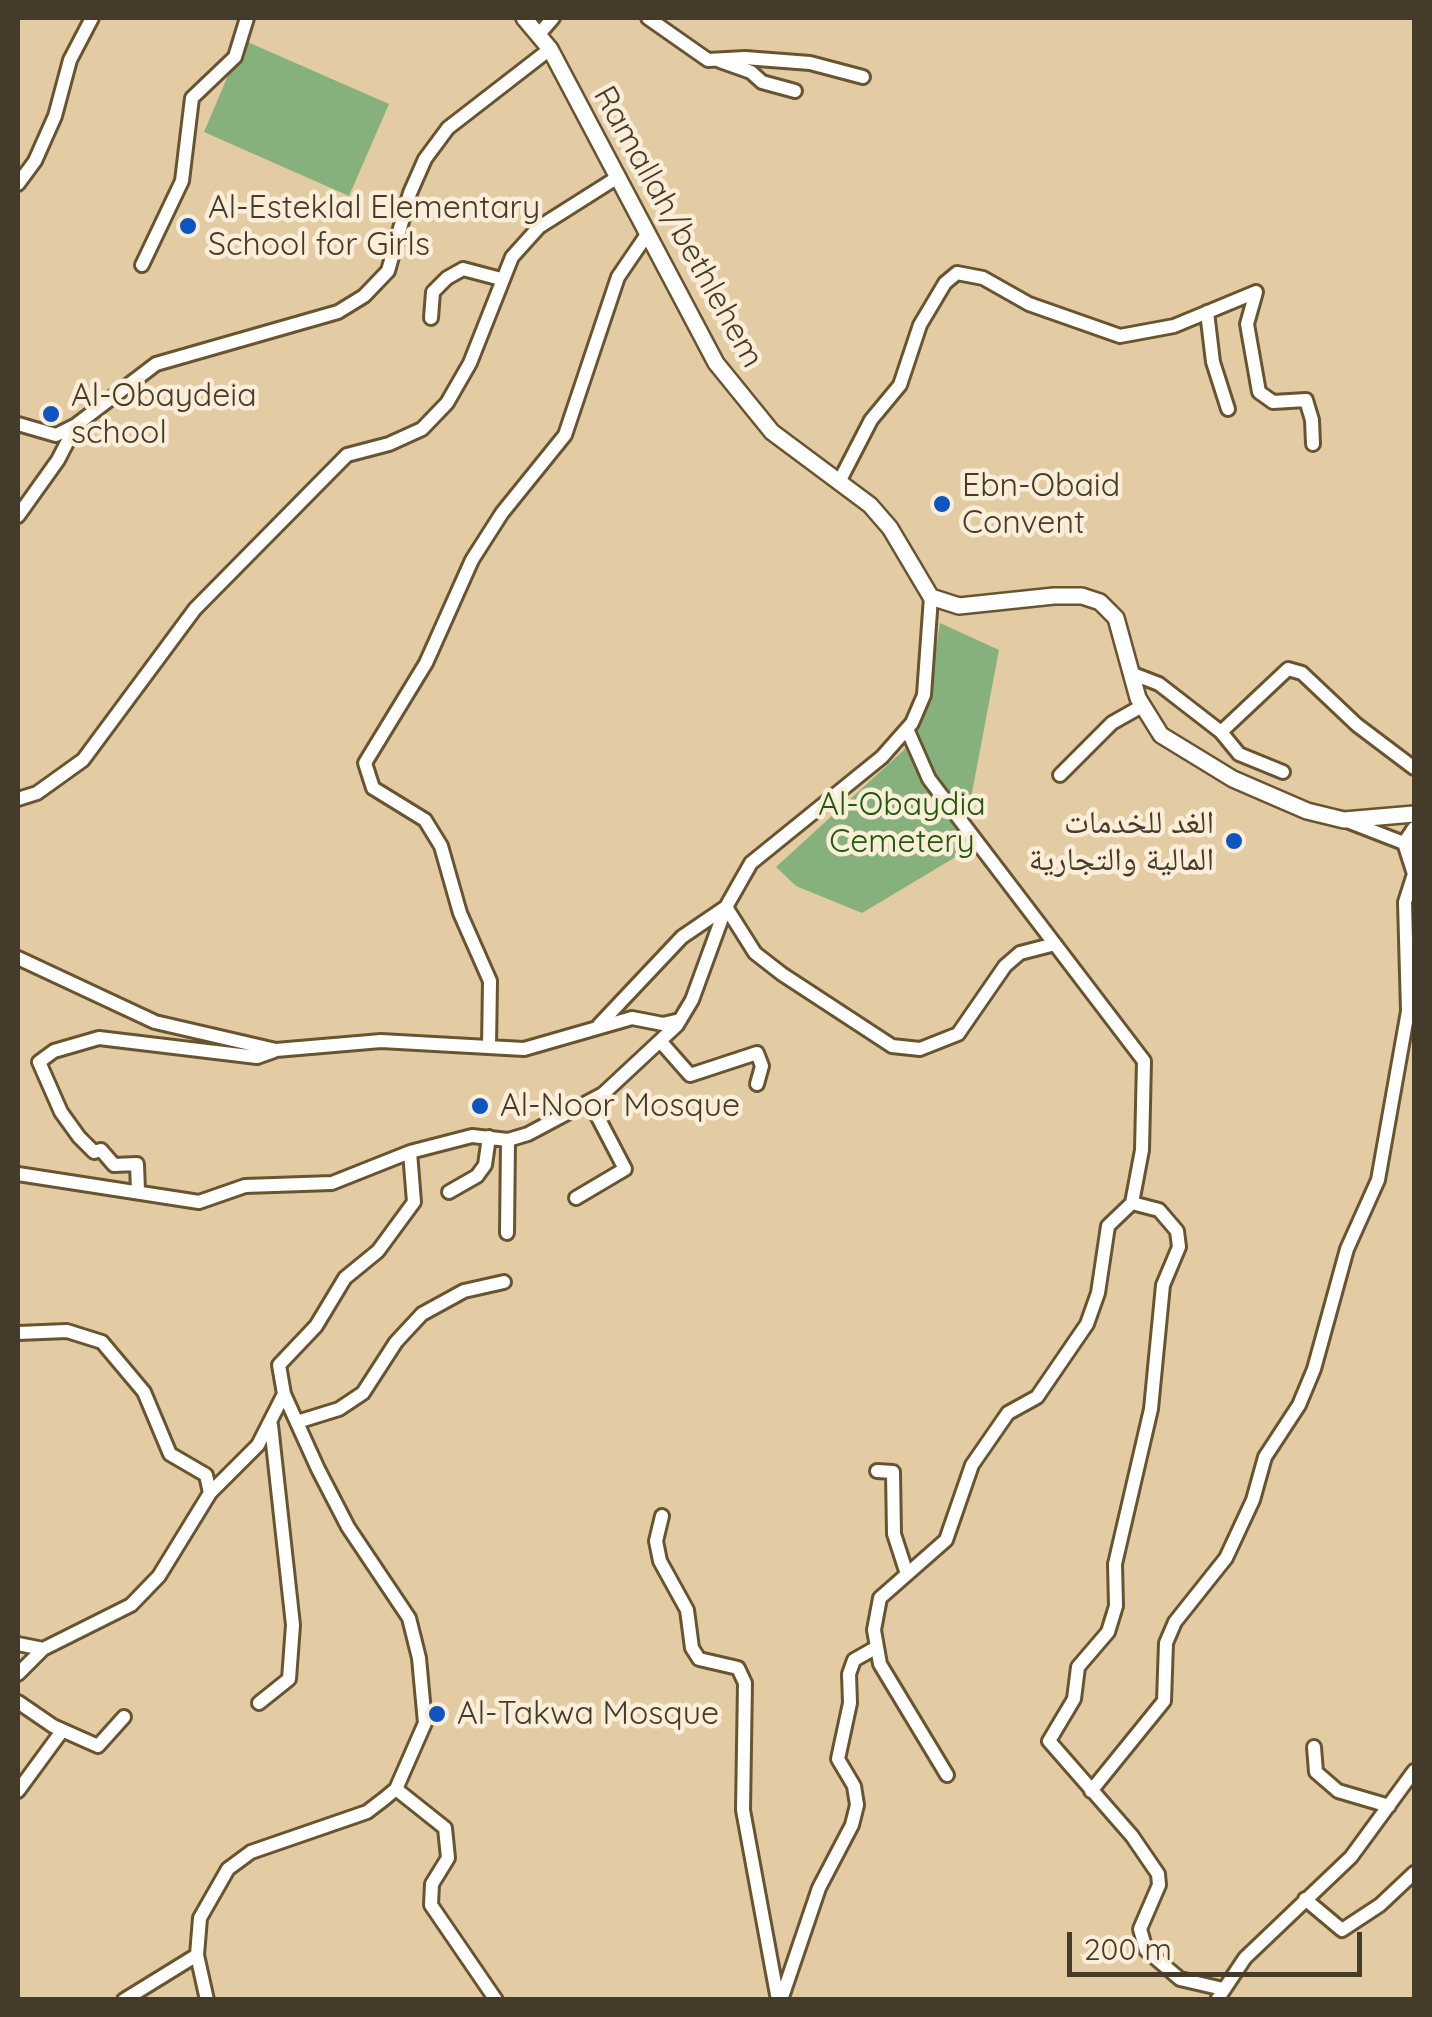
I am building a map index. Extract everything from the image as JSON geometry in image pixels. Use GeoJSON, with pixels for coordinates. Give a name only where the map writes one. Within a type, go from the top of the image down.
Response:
{"type":"FeatureCollection","features":[{"type":"Feature","properties":{"kind":"main road","name":"Ramallah/bethlehem"},"geometry":{"type":"LineString","coordinates":[[524,18],[550,49],[716,363],[742,400],[772,432],[839,482],[890,528],[931,598]]}},
{"type":"Feature","properties":{"kind":"main road"},"geometry":{"type":"LineString","coordinates":[[931,598],[959,606],[1054,596],[1082,596],[1100,602],[1120,629],[1142,706],[1161,735],[1233,779],[1307,811],[1344,820],[1414,814]]}},
{"type":"Feature","properties":{"kind":"street"},"geometry":{"type":"LineString","coordinates":[[18,184],[35,161],[55,116],[70,60],[92,18]]}},
{"type":"Feature","properties":{"kind":"street"},"geometry":{"type":"LineString","coordinates":[[142,265],[182,180],[192,98],[242,46],[246,18]]}},
{"type":"Feature","properties":{"kind":"street"},"geometry":{"type":"LineString","coordinates":[[540,33],[553,18]]}},
{"type":"Feature","properties":{"kind":"street"},"geometry":{"type":"LineString","coordinates":[[648,18],[696,55],[751,72],[762,82],[794,91]]}},
{"type":"Feature","properties":{"kind":"street"},"geometry":{"type":"LineString","coordinates":[[18,424],[56,435],[76,425],[156,364],[338,312],[364,296],[388,270],[410,193],[426,158],[448,128],[550,49]]}},
{"type":"Feature","properties":{"kind":"street"},"geometry":{"type":"LineString","coordinates":[[720,62],[745,58],[810,63],[863,77]]}},
{"type":"Feature","properties":{"kind":"street"},"geometry":{"type":"LineString","coordinates":[[18,799],[37,794],[83,760],[194,609],[347,455],[390,444],[422,428],[448,403],[470,363],[512,256],[539,227],[618,177]]}},
{"type":"Feature","properties":{"kind":"street"},"geometry":{"type":"LineString","coordinates":[[490,1047],[490,980],[460,914],[442,846],[425,820],[373,788],[365,762],[426,663],[472,560],[502,513],[565,434],[618,277],[648,233]]}},
{"type":"Feature","properties":{"kind":"street"},"geometry":{"type":"LineString","coordinates":[[431,318],[433,292],[447,278],[463,270],[501,279]]}},
{"type":"Feature","properties":{"kind":"street"},"geometry":{"type":"LineString","coordinates":[[839,482],[871,420],[900,386],[920,325],[957,273],[983,278],[1029,304],[1120,336],[1174,326],[1256,292],[1247,324],[1258,392],[1272,402],[1306,400],[1313,444]]}},
{"type":"Feature","properties":{"kind":"street"},"geometry":{"type":"LineString","coordinates":[[1207,312],[1213,362],[1228,409]]}},
{"type":"Feature","properties":{"kind":"street"},"geometry":{"type":"LineString","coordinates":[[18,516],[58,460],[76,425]]}},
{"type":"Feature","properties":{"kind":"street"},"geometry":{"type":"LineString","coordinates":[[18,1174],[199,1202],[245,1186],[332,1183],[410,1152],[472,1136],[508,1140],[590,1102],[661,1042],[680,1020],[726,907],[751,862],[882,757],[906,728],[924,695],[931,598]]}},
{"type":"Feature","properties":{"kind":"street"},"geometry":{"type":"LineString","coordinates":[[1220,732],[1288,670],[1302,673],[1357,725],[1414,768]]}},
{"type":"Feature","properties":{"kind":"street"},"geometry":{"type":"LineString","coordinates":[[1132,674],[1159,684],[1220,732],[1239,754],[1284,772]]}},
{"type":"Feature","properties":{"kind":"street"},"geometry":{"type":"LineString","coordinates":[[1060,775],[1112,723],[1142,706]]}},
{"type":"Feature","properties":{"kind":"street"},"geometry":{"type":"LineString","coordinates":[[906,728],[929,779],[1144,1060],[1142,1150],[1132,1203],[1108,1226],[1098,1294],[1086,1324],[1036,1396],[1008,1413],[972,1464],[946,1540],[906,1571],[880,1598],[874,1630],[880,1664],[947,1775]]}},
{"type":"Feature","properties":{"kind":"street"},"geometry":{"type":"LineString","coordinates":[[1344,820],[1409,845]]}},
{"type":"Feature","properties":{"kind":"street"},"geometry":{"type":"LineString","coordinates":[[1091,1792],[1164,1702],[1166,1644],[1175,1622],[1226,1558],[1252,1500],[1265,1458],[1299,1405],[1314,1369],[1348,1249],[1378,1180],[1408,1010],[1405,902],[1414,874],[1409,845],[1414,828]]}},
{"type":"Feature","properties":{"kind":"street"},"geometry":{"type":"LineString","coordinates":[[596,1028],[682,937],[726,907]]}},
{"type":"Feature","properties":{"kind":"street"},"geometry":{"type":"LineString","coordinates":[[726,907],[755,953],[892,1046],[920,1049],[958,1034],[1005,966],[1020,952],[1055,944]]}},
{"type":"Feature","properties":{"kind":"street"},"geometry":{"type":"LineString","coordinates":[[18,958],[155,1022],[276,1050]]}},
{"type":"Feature","properties":{"kind":"street"},"geometry":{"type":"LineString","coordinates":[[138,1190],[137,1164],[114,1165],[101,1150],[94,1152],[60,1112],[39,1062],[54,1051],[98,1038],[257,1057],[276,1050],[381,1041],[524,1049],[632,1018],[663,1024],[680,1020]]}},
{"type":"Feature","properties":{"kind":"street"},"geometry":{"type":"LineString","coordinates":[[661,1042],[690,1075],[757,1053],[762,1066],[757,1084]]}},
{"type":"Feature","properties":{"kind":"street"},"geometry":{"type":"LineString","coordinates":[[576,1198],[625,1169],[590,1102]]}},
{"type":"Feature","properties":{"kind":"street"},"geometry":{"type":"LineString","coordinates":[[450,1192],[485,1165],[489,1138]]}},
{"type":"Feature","properties":{"kind":"street"},"geometry":{"type":"LineString","coordinates":[[507,1233],[508,1140]]}},
{"type":"Feature","properties":{"kind":"street"},"geometry":{"type":"LineString","coordinates":[[207,2000],[197,1955],[200,1918],[228,1869],[251,1852],[366,1812],[396,1788],[425,1724],[415,1636],[383,1574],[348,1527],[284,1394],[279,1365],[316,1326],[345,1278],[378,1251],[414,1202],[410,1152]]}},
{"type":"Feature","properties":{"kind":"street"},"geometry":{"type":"LineString","coordinates":[[1132,1203],[1159,1210],[1177,1231],[1179,1246],[1163,1285],[1151,1409],[1115,1564],[1116,1606],[1108,1632],[1078,1667],[1074,1700],[1050,1741],[1140,1846],[1158,1874],[1159,1884],[1140,1930],[1146,1950],[1180,1978],[1220,1994],[1245,1958],[1351,1857],[1414,1770]]}},
{"type":"Feature","properties":{"kind":"street"},"geometry":{"type":"LineString","coordinates":[[296,1422],[339,1409],[364,1393],[396,1342],[422,1314],[464,1291],[504,1282]]}},
{"type":"Feature","properties":{"kind":"street"},"geometry":{"type":"LineString","coordinates":[[18,1333],[67,1331],[102,1342],[144,1392],[170,1454],[206,1475],[210,1493]]}},
{"type":"Feature","properties":{"kind":"street"},"geometry":{"type":"LineString","coordinates":[[18,1674],[43,1649],[131,1605],[160,1576],[210,1493],[231,1476],[272,1425],[284,1394]]}},
{"type":"Feature","properties":{"kind":"street"},"geometry":{"type":"LineString","coordinates":[[259,1703],[289,1680],[293,1625],[272,1425]]}},
{"type":"Feature","properties":{"kind":"street"},"geometry":{"type":"LineString","coordinates":[[877,1471],[893,1472],[894,1534],[906,1571]]}},
{"type":"Feature","properties":{"kind":"street"},"geometry":{"type":"LineString","coordinates":[[662,1516],[656,1540],[660,1561],[688,1610],[692,1648],[698,1660],[738,1668],[745,1683],[743,1810],[779,2000]]}},
{"type":"Feature","properties":{"kind":"street"},"geometry":{"type":"LineString","coordinates":[[18,1644],[43,1649]]}},
{"type":"Feature","properties":{"kind":"street"},"geometry":{"type":"LineString","coordinates":[[779,2000],[820,1888],[855,1815],[854,1786],[838,1759],[850,1703],[849,1674],[854,1660],[877,1648]]}},
{"type":"Feature","properties":{"kind":"street"},"geometry":{"type":"LineString","coordinates":[[18,1702],[62,1730],[98,1746],[124,1717]]}},
{"type":"Feature","properties":{"kind":"street"},"geometry":{"type":"LineString","coordinates":[[18,1791],[62,1730]]}},
{"type":"Feature","properties":{"kind":"street"},"geometry":{"type":"LineString","coordinates":[[1314,1747],[1316,1772],[1338,1792],[1388,1806]]}},
{"type":"Feature","properties":{"kind":"street"},"geometry":{"type":"LineString","coordinates":[[396,1788],[446,1828],[448,1858],[432,1884],[431,1905],[496,2000]]}},
{"type":"Feature","properties":{"kind":"street"},"geometry":{"type":"LineString","coordinates":[[1305,1899],[1342,1930],[1414,1873]]}},
{"type":"Feature","properties":{"kind":"street"},"geometry":{"type":"LineString","coordinates":[[124,2000],[197,1955]]}},
{"type":"Feature","properties":{"kind":"green space"},"geometry":{"type":"Polygon","coordinates":[[[243,40],[389,104],[349,196],[204,132],[243,40]]]}},
{"type":"Feature","properties":{"kind":"green space","name":"Al-Obaydia Cemetery"},"geometry":{"type":"Polygon","coordinates":[[[940,623],[999,650],[970,803],[956,828],[969,849],[862,913],[796,886],[776,867],[904,750],[926,712],[940,623]]]}},
{"type":"Feature","properties":{"kind":"place","name":"Al-Esteklal Elementary School for Girls"},"geometry":{"type":"Point","coordinates":[188,226]}},
{"type":"Feature","properties":{"kind":"place","name":"Al-Obaydeia school"},"geometry":{"type":"Point","coordinates":[51,414]}},
{"type":"Feature","properties":{"kind":"place","name":"Ebn-Obaid Convent"},"geometry":{"type":"Point","coordinates":[942,504]}},
{"type":"Feature","properties":{"kind":"place","name":"الغد للخدمات المالية والتجارية"},"geometry":{"type":"Point","coordinates":[1234,841]}},
{"type":"Feature","properties":{"kind":"place","name":"Al-Noor Mosque"},"geometry":{"type":"Point","coordinates":[480,1106]}},
{"type":"Feature","properties":{"kind":"place","name":"Al-Takwa Mosque"},"geometry":{"type":"Point","coordinates":[437,1714]}}]}
